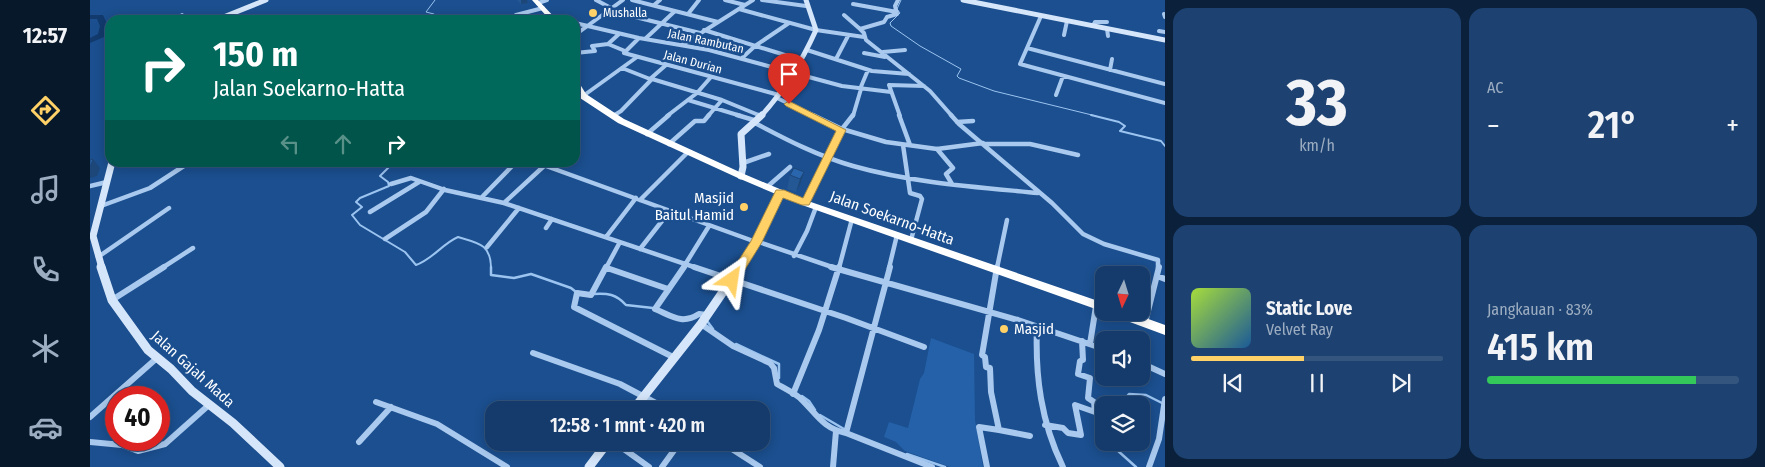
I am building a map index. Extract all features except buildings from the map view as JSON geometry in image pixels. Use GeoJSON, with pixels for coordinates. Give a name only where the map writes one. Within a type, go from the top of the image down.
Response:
{"type":"FeatureCollection","features":[{"type":"Feature","properties":{"kind":"highway"},"geometry":{"type":"LineString","coordinates":[[539,3],[551,15]]}},
{"type":"Feature","properties":{"kind":"highway","name":"Jalan Soekarno-Hatta"},"geometry":{"type":"LineString","coordinates":[[580,91],[613,116],[647,134],[766,187],[816,207],[1095,305]]}},
{"type":"Feature","properties":{"kind":"highway"},"geometry":{"type":"LineString","coordinates":[[1140,321],[1165,330]]}},
{"type":"Feature","properties":{"kind":"street"},"geometry":{"type":"LineString","coordinates":[[228,15],[266,0]]}},
{"type":"Feature","properties":{"kind":"street"},"geometry":{"type":"LineString","coordinates":[[516,15],[547,0]]}},
{"type":"Feature","properties":{"kind":"street"},"geometry":{"type":"LineString","coordinates":[[596,0],[611,8]]}},
{"type":"Feature","properties":{"kind":"street"},"geometry":{"type":"LineString","coordinates":[[580,31],[623,0]]}},
{"type":"Feature","properties":{"kind":"street"},"geometry":{"type":"LineString","coordinates":[[632,0],[718,22]]}},
{"type":"Feature","properties":{"kind":"street"},"geometry":{"type":"LineString","coordinates":[[654,5],[660,0]]}},
{"type":"Feature","properties":{"kind":"street"},"geometry":{"type":"LineString","coordinates":[[688,14],[699,0]]}},
{"type":"Feature","properties":{"kind":"street"},"geometry":{"type":"LineString","coordinates":[[725,0],[745,5]]}},
{"type":"Feature","properties":{"kind":"street"},"geometry":{"type":"LineString","coordinates":[[682,45],[753,0]]}},
{"type":"Feature","properties":{"kind":"street"},"geometry":{"type":"LineString","coordinates":[[741,176],[743,162],[740,136],[758,120],[778,96],[807,50],[816,30],[806,3],[762,0]]}},
{"type":"Feature","properties":{"kind":"street"},"geometry":{"type":"LineString","coordinates":[[897,12],[895,6],[898,0]]}},
{"type":"Feature","properties":{"kind":"street"},"geometry":{"type":"LineString","coordinates":[[963,0],[1165,40]]}},
{"type":"Feature","properties":{"kind":"street"},"geometry":{"type":"LineString","coordinates":[[853,4],[897,12]]}},
{"type":"Feature","properties":{"kind":"street"},"geometry":{"type":"LineString","coordinates":[[739,9],[816,30],[864,37]]}},
{"type":"Feature","properties":{"kind":"street"},"geometry":{"type":"LineString","coordinates":[[607,10],[700,33]]}},
{"type":"Feature","properties":{"kind":"street"},"geometry":{"type":"LineString","coordinates":[[645,39],[676,11]]}},
{"type":"Feature","properties":{"kind":"street"},"geometry":{"type":"LineString","coordinates":[[860,29],[884,22],[887,17],[897,14],[897,12]]}},
{"type":"Feature","properties":{"kind":"street"},"geometry":{"type":"LineString","coordinates":[[844,15],[864,32],[864,37],[869,43],[924,86],[957,122],[1038,193],[1056,206],[1088,237],[1116,248],[1156,259],[1160,263],[1146,323]]}},
{"type":"Feature","properties":{"kind":"street"},"geometry":{"type":"LineString","coordinates":[[1041,16],[1020,64],[1165,103]]}},
{"type":"Feature","properties":{"kind":"street"},"geometry":{"type":"LineString","coordinates":[[1064,35],[1067,21]]}},
{"type":"Feature","properties":{"kind":"street"},"geometry":{"type":"LineString","coordinates":[[1093,26],[1094,22],[1107,22]]}},
{"type":"Feature","properties":{"kind":"street"},"geometry":{"type":"LineString","coordinates":[[742,58],[755,46],[789,23]]}},
{"type":"Feature","properties":{"kind":"street","name":"Jalan Rambutan"},"geometry":{"type":"LineString","coordinates":[[580,25],[742,58],[792,73],[861,89],[891,92]]}},
{"type":"Feature","properties":{"kind":"street"},"geometry":{"type":"LineString","coordinates":[[1107,29],[1108,36]]}},
{"type":"Feature","properties":{"kind":"street"},"geometry":{"type":"LineString","coordinates":[[704,30],[801,60]]}},
{"type":"Feature","properties":{"kind":"street"},"geometry":{"type":"LineString","coordinates":[[1159,31],[1165,32]]}},
{"type":"Feature","properties":{"kind":"street"},"geometry":{"type":"LineString","coordinates":[[580,52],[595,51],[592,46],[608,44],[619,34]]}},
{"type":"Feature","properties":{"kind":"street"},"geometry":{"type":"LineString","coordinates":[[836,59],[848,36]]}},
{"type":"Feature","properties":{"kind":"street"},"geometry":{"type":"LineString","coordinates":[[625,51],[640,38]]}},
{"type":"Feature","properties":{"kind":"street","name":"Jalan Durian"},"geometry":{"type":"LineString","coordinates":[[608,44],[625,51],[625,54],[778,96],[842,130],[903,145],[937,149],[983,144],[1030,144],[1078,155]]}},
{"type":"Feature","properties":{"kind":"street"},"geometry":{"type":"LineString","coordinates":[[1027,48],[1165,84]]}},
{"type":"Feature","properties":{"kind":"street"},"geometry":{"type":"LineString","coordinates":[[807,50],[868,70],[909,74]]}},
{"type":"Feature","properties":{"kind":"street"},"geometry":{"type":"LineString","coordinates":[[882,52],[905,50]]}},
{"type":"Feature","properties":{"kind":"street"},"geometry":{"type":"LineString","coordinates":[[864,53],[888,57]]}},
{"type":"Feature","properties":{"kind":"street"},"geometry":{"type":"LineString","coordinates":[[580,89],[622,68],[637,57]]}},
{"type":"Feature","properties":{"kind":"street"},"geometry":{"type":"LineString","coordinates":[[1110,70],[1112,59]]}},
{"type":"Feature","properties":{"kind":"street"},"geometry":{"type":"LineString","coordinates":[[613,116],[621,111],[666,65]]}},
{"type":"Feature","properties":{"kind":"street"},"geometry":{"type":"LineString","coordinates":[[622,68],[651,79],[722,100],[797,145],[870,170],[952,184],[1038,193]]}},
{"type":"Feature","properties":{"kind":"street"},"geometry":{"type":"LineString","coordinates":[[806,203],[842,130],[849,123],[857,109],[861,89],[868,70]]}},
{"type":"Feature","properties":{"kind":"street"},"geometry":{"type":"LineString","coordinates":[[1056,95],[1064,76]]}},
{"type":"Feature","properties":{"kind":"street"},"geometry":{"type":"LineString","coordinates":[[647,134],[681,104],[697,93],[711,77]]}},
{"type":"Feature","properties":{"kind":"street"},"geometry":{"type":"LineString","coordinates":[[910,145],[889,86],[924,86]]}},
{"type":"Feature","properties":{"kind":"street"},"geometry":{"type":"LineString","coordinates":[[688,100],[758,120]]}},
{"type":"Feature","properties":{"kind":"street"},"geometry":{"type":"LineString","coordinates":[[669,144],[695,121],[704,121],[722,100]]}},
{"type":"Feature","properties":{"kind":"street"},"geometry":{"type":"LineString","coordinates":[[957,122],[973,121]]}},
{"type":"Feature","properties":{"kind":"street"},"geometry":{"type":"LineString","coordinates":[[903,145],[910,178],[910,193],[922,197],[911,240]]}},
{"type":"Feature","properties":{"kind":"street"},"geometry":{"type":"LineString","coordinates":[[937,149],[953,168],[946,174],[952,184]]}},
{"type":"Feature","properties":{"kind":"street"},"geometry":{"type":"LineString","coordinates":[[606,237],[638,199],[687,153]]}},
{"type":"Feature","properties":{"kind":"street"},"geometry":{"type":"LineString","coordinates":[[743,162],[769,154]]}},
{"type":"Feature","properties":{"kind":"street","name":"Jalan Gajah Mada"},"geometry":{"type":"LineString","coordinates":[[111,167],[94,236],[98,257],[112,300],[148,350],[280,467]]}},
{"type":"Feature","properties":{"kind":"street"},"geometry":{"type":"LineString","coordinates":[[101,206],[150,188],[182,167]]}},
{"type":"Feature","properties":{"kind":"street"},"geometry":{"type":"LineString","coordinates":[[482,196],[511,167]]}},
{"type":"Feature","properties":{"kind":"street"},"geometry":{"type":"LineString","coordinates":[[504,203],[543,167]]}},
{"type":"Feature","properties":{"kind":"street"},"geometry":{"type":"LineString","coordinates":[[547,167],[839,271],[1037,326],[1095,346]]}},
{"type":"Feature","properties":{"kind":"street"},"geometry":{"type":"LineString","coordinates":[[766,187],[790,167]]}},
{"type":"Feature","properties":{"kind":"street"},"geometry":{"type":"LineString","coordinates":[[391,184],[411,178],[444,189],[482,196],[924,347]]}},
{"type":"Feature","properties":{"kind":"street"},"geometry":{"type":"LineString","coordinates":[[90,186],[107,182]]}},
{"type":"Feature","properties":{"kind":"street"},"geometry":{"type":"LineString","coordinates":[[370,212],[420,182]]}},
{"type":"Feature","properties":{"kind":"street"},"geometry":{"type":"LineString","coordinates":[[385,239],[426,212],[444,189]]}},
{"type":"Feature","properties":{"kind":"street"},"geometry":{"type":"LineString","coordinates":[[641,401],[673,357],[705,319],[732,280],[756,242],[780,192]]}},
{"type":"Feature","properties":{"kind":"street"},"geometry":{"type":"LineString","coordinates":[[794,256],[807,231],[816,207]]}},
{"type":"Feature","properties":{"kind":"street"},"geometry":{"type":"LineString","coordinates":[[98,257],[169,208]]}},
{"type":"Feature","properties":{"kind":"street"},"geometry":{"type":"LineString","coordinates":[[487,247],[519,208]]}},
{"type":"Feature","properties":{"kind":"street"},"geometry":{"type":"LineString","coordinates":[[640,249],[669,212]]}},
{"type":"Feature","properties":{"kind":"street"},"geometry":{"type":"LineString","coordinates":[[546,228],[552,219]]}},
{"type":"Feature","properties":{"kind":"street"},"geometry":{"type":"LineString","coordinates":[[793,394],[812,353],[826,312],[852,219]]}},
{"type":"Feature","properties":{"kind":"street"},"geometry":{"type":"LineString","coordinates":[[999,430],[989,389],[990,368],[986,367],[985,356],[982,355],[988,312],[1007,220]]}},
{"type":"Feature","properties":{"kind":"street"},"geometry":{"type":"LineString","coordinates":[[709,226],[671,288],[655,309],[681,320],[690,320],[699,314],[733,346],[770,363],[774,368],[776,382],[803,401],[817,418],[836,431],[847,430],[932,467]]}},
{"type":"Feature","properties":{"kind":"street"},"geometry":{"type":"LineString","coordinates":[[847,430],[897,236]]}},
{"type":"Feature","properties":{"kind":"street"},"geometry":{"type":"LineString","coordinates":[[620,242],[592,294],[577,293],[574,307],[673,357]]}},
{"type":"Feature","properties":{"kind":"street"},"geometry":{"type":"LineString","coordinates":[[112,300],[193,248]]}},
{"type":"Feature","properties":{"kind":"street"},"geometry":{"type":"LineString","coordinates":[[607,268],[668,290]]}},
{"type":"Feature","properties":{"kind":"street"},"geometry":{"type":"LineString","coordinates":[[1157,276],[1165,279]]}},
{"type":"Feature","properties":{"kind":"street"},"geometry":{"type":"LineString","coordinates":[[1090,344],[1096,321]]}},
{"type":"Feature","properties":{"kind":"street"},"geometry":{"type":"LineString","coordinates":[[1037,326],[1037,384],[1048,436],[1063,467]]}},
{"type":"Feature","properties":{"kind":"street"},"geometry":{"type":"LineString","coordinates":[[1046,425],[1063,428],[1068,433],[1081,435],[1075,405],[1094,412],[1094,402],[1088,398],[1090,378],[1078,374],[1080,361],[1083,360],[1082,341]]}},
{"type":"Feature","properties":{"kind":"street"},"geometry":{"type":"LineString","coordinates":[[533,353],[569,364],[646,394],[656,401]]}},
{"type":"Feature","properties":{"kind":"street"},"geometry":{"type":"LineString","coordinates":[[90,418],[157,358]]}},
{"type":"Feature","properties":{"kind":"street"},"geometry":{"type":"LineString","coordinates":[[1150,367],[1165,374]]}},
{"type":"Feature","properties":{"kind":"street"},"geometry":{"type":"LineString","coordinates":[[1149,467],[1162,440],[1165,399]]}},
{"type":"Feature","properties":{"kind":"street"},"geometry":{"type":"LineString","coordinates":[[376,402],[437,424],[507,467]]}},
{"type":"Feature","properties":{"kind":"street"},"geometry":{"type":"LineString","coordinates":[[90,442],[122,445],[138,451],[165,444],[210,404]]}},
{"type":"Feature","properties":{"kind":"street"},"geometry":{"type":"LineString","coordinates":[[359,442],[391,407]]}},
{"type":"Feature","properties":{"kind":"street"},"geometry":{"type":"LineString","coordinates":[[987,467],[979,427],[1030,436]]}},
{"type":"Feature","properties":{"kind":"street"},"geometry":{"type":"LineString","coordinates":[[833,467],[836,431]]}},
{"type":"Feature","properties":{"kind":"street"},"geometry":{"type":"LineString","coordinates":[[589,467],[601,451]]}},
{"type":"Feature","properties":{"kind":"street"},"geometry":{"type":"LineString","coordinates":[[627,451],[649,467]]}},
{"type":"Feature","properties":{"kind":"street"},"geometry":{"type":"LineString","coordinates":[[662,467],[674,451]]}},
{"type":"Feature","properties":{"kind":"street"},"geometry":{"type":"LineString","coordinates":[[735,451],[760,467]]}},
{"type":"Feature","properties":{"kind":"shaded area"},"geometry":{"type":"Polygon","coordinates":[[[931,338],[974,354],[975,420],[983,467],[950,467],[905,451],[896,442],[884,437],[889,422],[908,428],[920,379],[924,373],[931,338]]]}},
{"type":"Feature","properties":{"kind":"waterway"},"geometry":{"type":"LineString","coordinates":[[435,0],[426,12],[435,15]]}},
{"type":"Feature","properties":{"kind":"waterway"},"geometry":{"type":"LineString","coordinates":[[901,0],[897,9],[900,13],[890,23],[891,26],[920,46],[961,69],[957,76],[959,78],[994,91],[1096,116]]}},
{"type":"Feature","properties":{"kind":"waterway"},"geometry":{"type":"LineString","coordinates":[[90,17],[100,17],[104,26],[101,35],[90,41]]}},
{"type":"Feature","properties":{"kind":"waterway"},"geometry":{"type":"LineString","coordinates":[[1091,115],[1119,122],[1125,126],[1120,131],[1161,141],[1165,146]]}},
{"type":"Feature","properties":{"kind":"waterway"},"geometry":{"type":"LineString","coordinates":[[389,167],[380,176],[388,182],[389,186],[360,198],[356,202],[362,207],[352,215],[360,225],[405,252],[416,265],[458,237],[477,243],[486,249],[489,254],[491,268]]}},
{"type":"Feature","properties":{"kind":"waterway"},"geometry":{"type":"LineString","coordinates":[[491,268],[491,275],[514,278],[531,274],[571,288],[576,292]]}},
{"type":"Feature","properties":{"kind":"waterway"},"geometry":{"type":"LineString","coordinates":[[593,294],[611,295],[619,298],[626,305],[653,308]]}},
{"type":"Feature","properties":{"kind":"waterway"},"geometry":{"type":"LineString","coordinates":[[707,321],[713,329]]}},
{"type":"Feature","properties":{"kind":"waterway"},"geometry":{"type":"LineString","coordinates":[[736,344],[779,364],[779,378]]}},
{"type":"Feature","properties":{"kind":"waterway"},"geometry":{"type":"LineString","coordinates":[[1127,396],[1129,394],[1148,396]]}},
{"type":"Feature","properties":{"kind":"waterway"},"geometry":{"type":"LineString","coordinates":[[802,396],[809,401],[815,410]]}},
{"type":"Feature","properties":{"kind":"waterway"},"geometry":{"type":"LineString","coordinates":[[1150,397],[1162,403]]}},
{"type":"Feature","properties":{"kind":"waterway"},"geometry":{"type":"LineString","coordinates":[[820,415],[844,429]]}},
{"type":"Feature","properties":{"kind":"waterway"},"geometry":{"type":"LineString","coordinates":[[1118,451],[1136,467]]}},
{"type":"Feature","properties":{"kind":"waterway"},"geometry":{"type":"LineString","coordinates":[[907,454],[945,467]]}},
{"type":"Feature","properties":{"kind":"place","name":"Mushalla"},"geometry":{"type":"Point","coordinates":[593,13]}},
{"type":"Feature","properties":{"kind":"place","name":"Masjid Baitul Hamid"},"geometry":{"type":"Point","coordinates":[744,207]}},
{"type":"Feature","properties":{"kind":"place","name":"Masjid"},"geometry":{"type":"Point","coordinates":[1004,329]}},
{"type":"Feature","properties":{"kind":"route"},"geometry":{"type":"LineString","coordinates":[[732,280],[756,242],[780,192],[806,203],[842,130],[789,104]]}}]}
